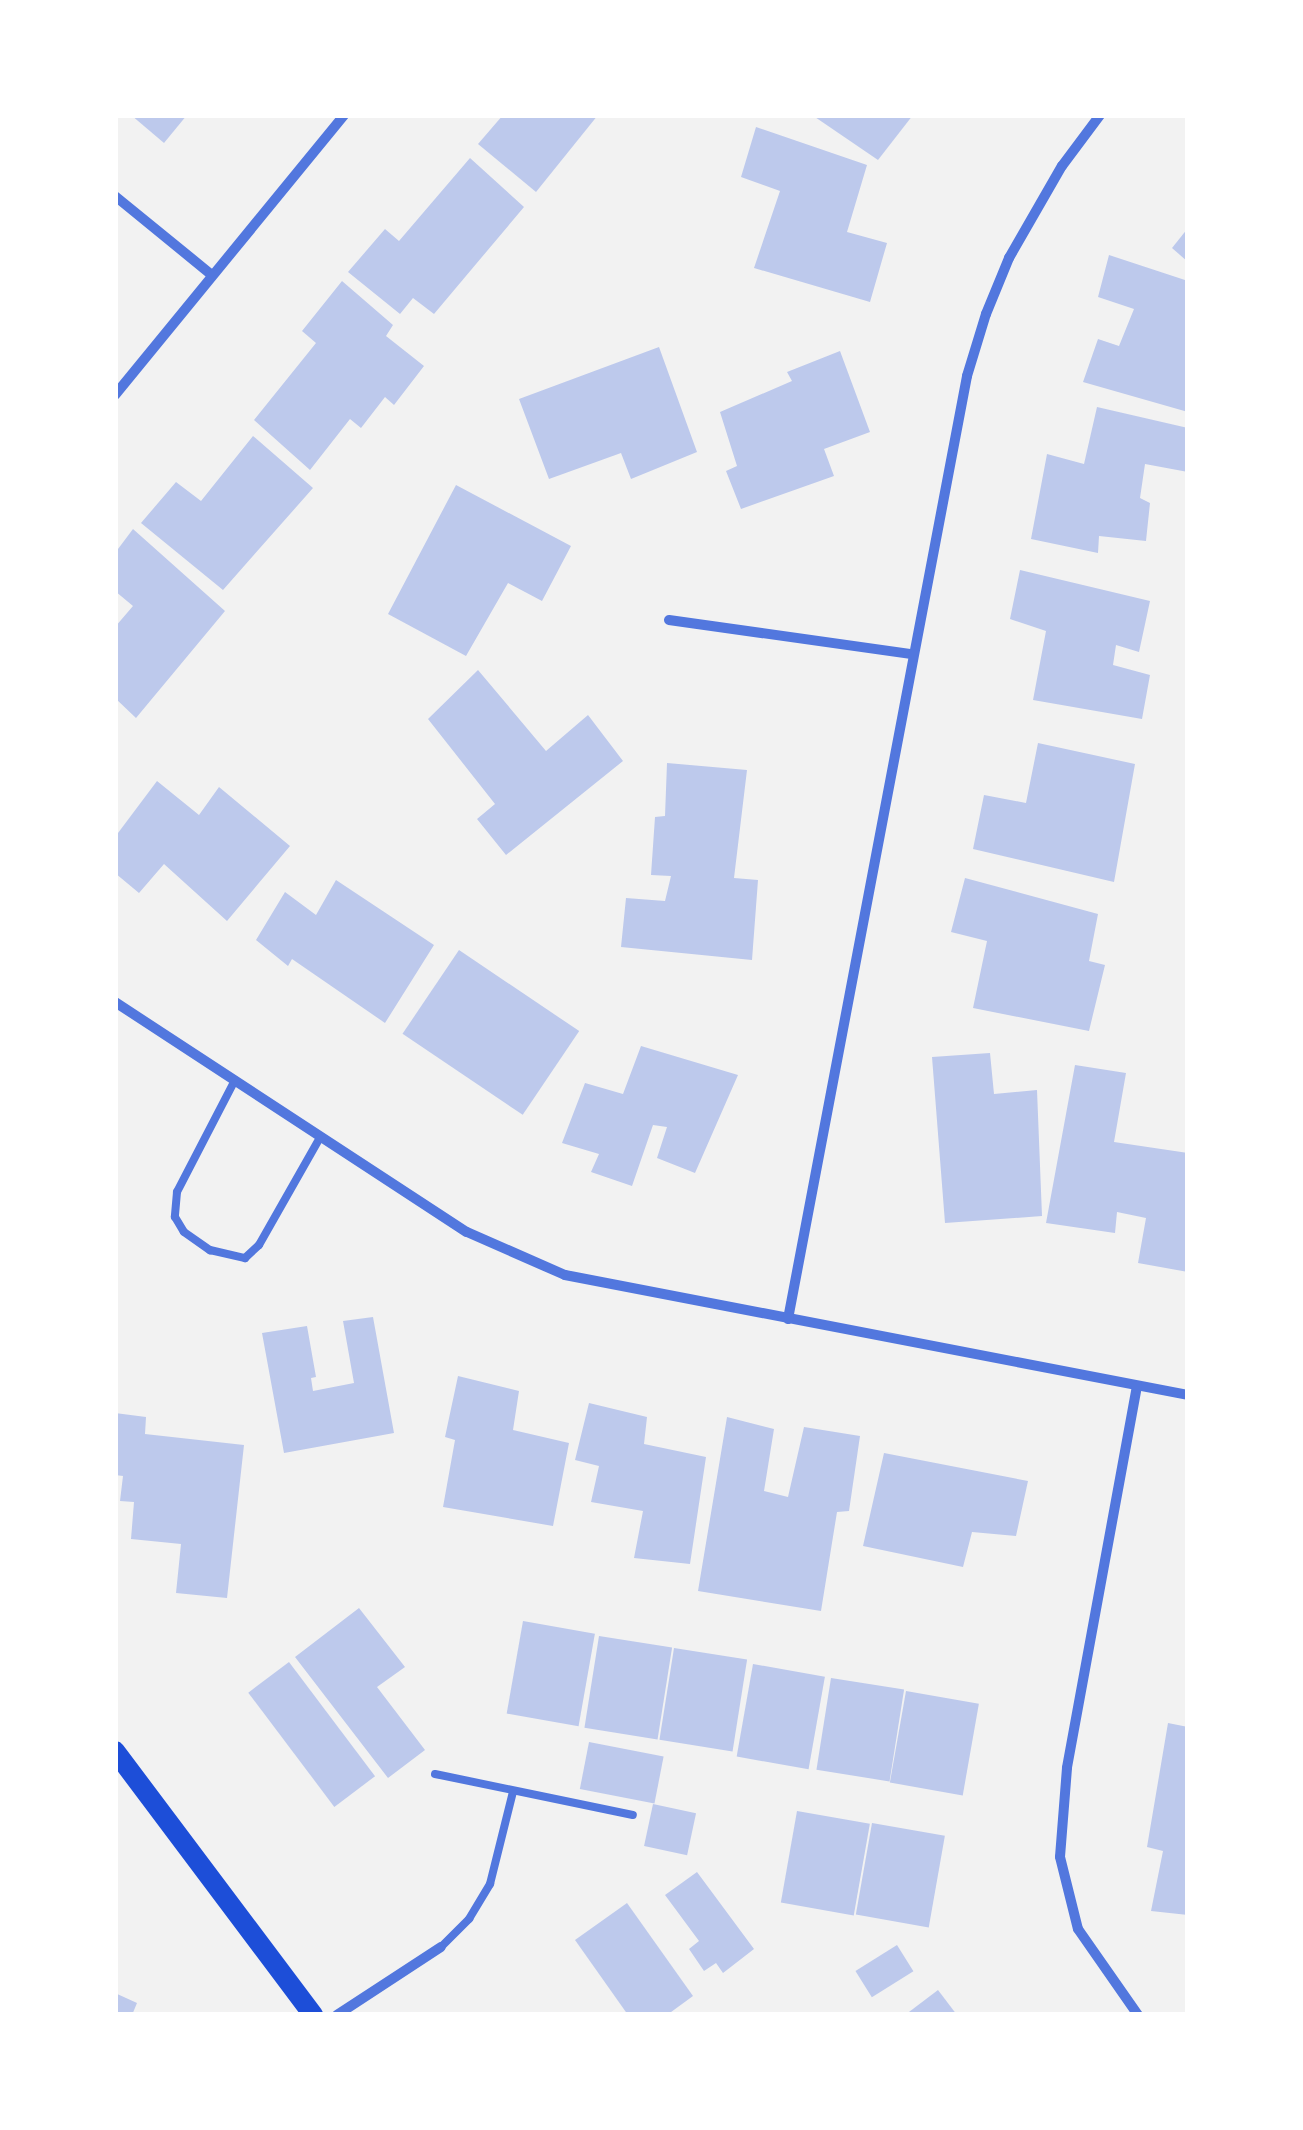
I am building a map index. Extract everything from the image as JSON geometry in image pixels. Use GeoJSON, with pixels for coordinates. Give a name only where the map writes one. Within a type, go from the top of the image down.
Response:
{"type":"FeatureCollection","features":[{"type":"Feature","properties":{"kind":"main road"},"geometry":{"type":"LineString","coordinates":[[115,1751],[313,2015]]}},
{"type":"Feature","properties":{"kind":"street"},"geometry":{"type":"LineString","coordinates":[[115,394],[344,115]]}},
{"type":"Feature","properties":{"kind":"street"},"geometry":{"type":"LineString","coordinates":[[788,1319],[968,376],[986,314],[1018,243],[1062,166],[1100,115]]}},
{"type":"Feature","properties":{"kind":"street"},"geometry":{"type":"LineString","coordinates":[[115,196],[212,275]]}},
{"type":"Feature","properties":{"kind":"street"},"geometry":{"type":"LineString","coordinates":[[669,620],[912,654]]}},
{"type":"Feature","properties":{"kind":"street"},"geometry":{"type":"LineString","coordinates":[[115,1002],[467,1232],[564,1275],[649,1295],[1188,1395]]}},
{"type":"Feature","properties":{"kind":"street"},"geometry":{"type":"LineString","coordinates":[[1137,1386],[1067,1768],[1060,1857],[1078,1929],[1138,2015]]}},
{"type":"Feature","properties":{"kind":"street"},"geometry":{"type":"LineString","coordinates":[[337,2015],[441,1947]]}},
{"type":"Feature","properties":{"kind":"lane"},"geometry":{"type":"LineString","coordinates":[[235,1080],[177,1192],[175,1217],[184,1232],[210,1250],[245,1258],[259,1245],[321,1136]]}},
{"type":"Feature","properties":{"kind":"lane"},"geometry":{"type":"LineString","coordinates":[[435,1774],[632,1815]]}},
{"type":"Feature","properties":{"kind":"lane"},"geometry":{"type":"LineString","coordinates":[[441,1947],[469,1919],[490,1884],[512,1792]]}},
{"type":"Feature","properties":{"kind":"building"},"geometry":{"type":"Polygon","coordinates":[[[131,115],[187,115],[164,143],[131,115]]]}},
{"type":"Feature","properties":{"kind":"building"},"geometry":{"type":"Polygon","coordinates":[[[503,115],[598,115],[536,192],[478,144],[503,115]]]}},
{"type":"Feature","properties":{"kind":"building"},"geometry":{"type":"Polygon","coordinates":[[[812,115],[913,115],[878,160],[812,115]]]}},
{"type":"Feature","properties":{"kind":"building"},"geometry":{"type":"Polygon","coordinates":[[[756,127],[867,165],[847,232],[887,243],[870,302],[754,268],[780,191],[741,177],[756,127]]]}},
{"type":"Feature","properties":{"kind":"building"},"geometry":{"type":"Polygon","coordinates":[[[470,158],[524,207],[434,314],[413,298],[400,314],[348,272],[385,229],[399,241],[470,158]]]}},
{"type":"Feature","properties":{"kind":"building"},"geometry":{"type":"Polygon","coordinates":[[[1188,228],[1188,262],[1172,248],[1188,228]]]}},
{"type":"Feature","properties":{"kind":"building"},"geometry":{"type":"Polygon","coordinates":[[[1109,255],[1188,281],[1188,412],[1083,382],[1098,339],[1119,346],[1134,309],[1098,297],[1109,255]]]}},
{"type":"Feature","properties":{"kind":"building"},"geometry":{"type":"Polygon","coordinates":[[[342,281],[393,325],[386,336],[424,366],[394,405],[385,397],[361,428],[350,419],[310,470],[254,420],[316,343],[302,331],[342,281]]]}},
{"type":"Feature","properties":{"kind":"building"},"geometry":{"type":"Polygon","coordinates":[[[659,347],[697,452],[631,479],[621,453],[549,479],[519,399],[659,347]]]}},
{"type":"Feature","properties":{"kind":"building"},"geometry":{"type":"Polygon","coordinates":[[[840,351],[870,432],[824,449],[834,476],[741,509],[726,471],[737,466],[720,412],[792,381],[787,372],[840,351]]]}},
{"type":"Feature","properties":{"kind":"building"},"geometry":{"type":"Polygon","coordinates":[[[1097,407],[1188,428],[1188,472],[1145,464],[1140,498],[1150,503],[1146,541],[1099,536],[1098,553],[1031,539],[1047,454],[1084,464],[1097,407]]]}},
{"type":"Feature","properties":{"kind":"building"},"geometry":{"type":"Polygon","coordinates":[[[253,436],[313,488],[223,590],[141,523],[176,482],[201,501],[253,436]]]}},
{"type":"Feature","properties":{"kind":"building"},"geometry":{"type":"Polygon","coordinates":[[[456,485],[571,546],[542,601],[508,583],[466,656],[388,614],[456,485]]]}},
{"type":"Feature","properties":{"kind":"building"},"geometry":{"type":"Polygon","coordinates":[[[133,529],[225,611],[136,718],[115,698],[115,627],[133,606],[115,591],[115,553],[133,529]]]}},
{"type":"Feature","properties":{"kind":"building"},"geometry":{"type":"Polygon","coordinates":[[[1020,570],[1150,601],[1139,652],[1116,645],[1113,665],[1150,675],[1142,719],[1033,700],[1046,631],[1010,619],[1020,570]]]}},
{"type":"Feature","properties":{"kind":"building"},"geometry":{"type":"Polygon","coordinates":[[[478,670],[546,751],[588,715],[623,761],[506,855],[477,819],[495,804],[428,719],[478,670]]]}},
{"type":"Feature","properties":{"kind":"building"},"geometry":{"type":"Polygon","coordinates":[[[1038,743],[1135,764],[1114,882],[973,849],[984,795],[1026,803],[1038,743]]]}},
{"type":"Feature","properties":{"kind":"building"},"geometry":{"type":"Polygon","coordinates":[[[667,763],[747,770],[734,878],[758,880],[752,960],[621,947],[626,898],[665,901],[671,876],[651,875],[655,817],[665,816],[667,763]]]}},
{"type":"Feature","properties":{"kind":"building"},"geometry":{"type":"Polygon","coordinates":[[[157,781],[199,815],[219,787],[290,846],[227,921],[164,864],[139,893],[115,873],[115,837],[157,781]]]}},
{"type":"Feature","properties":{"kind":"building"},"geometry":{"type":"Polygon","coordinates":[[[965,878],[1098,914],[1089,961],[1105,965],[1089,1031],[973,1008],[987,941],[951,932],[965,878]]]}},
{"type":"Feature","properties":{"kind":"building"},"geometry":{"type":"Polygon","coordinates":[[[336,880],[434,945],[385,1023],[292,959],[288,966],[256,940],[285,892],[316,915],[336,880]]]}},
{"type":"Feature","properties":{"kind":"building"},"geometry":{"type":"Polygon","coordinates":[[[459,950],[579,1031],[523,1115],[403,1034],[459,950]]]}},
{"type":"Feature","properties":{"kind":"building"},"geometry":{"type":"Polygon","coordinates":[[[641,1046],[738,1075],[695,1173],[657,1158],[667,1127],[653,1125],[632,1186],[591,1172],[599,1154],[562,1143],[585,1083],[623,1094],[641,1046]]]}},
{"type":"Feature","properties":{"kind":"building"},"geometry":{"type":"Polygon","coordinates":[[[990,1053],[994,1094],[1037,1090],[1042,1216],[945,1223],[932,1057],[990,1053]]]}},
{"type":"Feature","properties":{"kind":"building"},"geometry":{"type":"Polygon","coordinates":[[[1075,1065],[1126,1073],[1114,1142],[1188,1153],[1188,1272],[1138,1263],[1146,1218],[1117,1212],[1115,1233],[1046,1223],[1075,1065]]]}},
{"type":"Feature","properties":{"kind":"building"},"geometry":{"type":"Polygon","coordinates":[[[373,1317],[394,1433],[284,1453],[262,1333],[307,1326],[316,1377],[311,1378],[313,1391],[354,1383],[343,1321],[373,1317]]]}},
{"type":"Feature","properties":{"kind":"building"},"geometry":{"type":"Polygon","coordinates":[[[458,1376],[519,1391],[513,1430],[569,1443],[553,1526],[443,1507],[455,1440],[445,1437],[458,1376]]]}},
{"type":"Feature","properties":{"kind":"building"},"geometry":{"type":"Polygon","coordinates":[[[589,1403],[647,1417],[644,1444],[706,1457],[690,1564],[634,1558],[643,1511],[591,1502],[599,1466],[575,1460],[589,1403]]]}},
{"type":"Feature","properties":{"kind":"building"},"geometry":{"type":"Polygon","coordinates":[[[115,1413],[146,1417],[145,1434],[244,1445],[227,1598],[176,1593],[181,1544],[131,1539],[134,1502],[120,1501],[123,1476],[115,1475],[115,1413]]]}},
{"type":"Feature","properties":{"kind":"building"},"geometry":{"type":"Polygon","coordinates":[[[727,1417],[774,1429],[764,1491],[788,1497],[804,1427],[860,1436],[849,1511],[837,1512],[821,1611],[698,1591],[727,1417]]]}},
{"type":"Feature","properties":{"kind":"building"},"geometry":{"type":"Polygon","coordinates":[[[884,1453],[1028,1481],[1016,1536],[972,1532],[963,1567],[863,1546],[884,1453]]]}},
{"type":"Feature","properties":{"kind":"building"},"geometry":{"type":"Polygon","coordinates":[[[359,1608],[405,1667],[377,1687],[425,1750],[388,1778],[295,1657],[359,1608]]]}},
{"type":"Feature","properties":{"kind":"building"},"geometry":{"type":"Polygon","coordinates":[[[523,1621],[595,1634],[579,1726],[507,1714],[523,1621]]]}},
{"type":"Feature","properties":{"kind":"building"},"geometry":{"type":"Polygon","coordinates":[[[599,1636],[672,1648],[658,1739],[584,1728],[599,1636]]]}},
{"type":"Feature","properties":{"kind":"building"},"geometry":{"type":"Polygon","coordinates":[[[674,1648],[747,1660],[733,1751],[659,1740],[674,1648]]]}},
{"type":"Feature","properties":{"kind":"building"},"geometry":{"type":"Polygon","coordinates":[[[289,1662],[375,1776],[334,1807],[248,1693],[289,1662]]]}},
{"type":"Feature","properties":{"kind":"building"},"geometry":{"type":"Polygon","coordinates":[[[753,1664],[825,1677],[809,1769],[737,1757],[753,1664]]]}},
{"type":"Feature","properties":{"kind":"building"},"geometry":{"type":"Polygon","coordinates":[[[831,1678],[904,1690],[890,1781],[816,1770],[831,1678]]]}},
{"type":"Feature","properties":{"kind":"building"},"geometry":{"type":"Polygon","coordinates":[[[906,1691],[979,1704],[963,1795],[890,1783],[906,1691]]]}},
{"type":"Feature","properties":{"kind":"building"},"geometry":{"type":"Polygon","coordinates":[[[1168,1723],[1188,1727],[1188,1915],[1151,1911],[1163,1851],[1147,1847],[1168,1723]]]}},
{"type":"Feature","properties":{"kind":"building"},"geometry":{"type":"Polygon","coordinates":[[[589,1742],[664,1757],[654,1804],[580,1789],[589,1742]]]}},
{"type":"Feature","properties":{"kind":"building"},"geometry":{"type":"Polygon","coordinates":[[[653,1804],[696,1813],[687,1855],[644,1846],[653,1804]]]}},
{"type":"Feature","properties":{"kind":"building"},"geometry":{"type":"Polygon","coordinates":[[[797,1811],[870,1824],[854,1915],[781,1903],[797,1811]]]}},
{"type":"Feature","properties":{"kind":"building"},"geometry":{"type":"Polygon","coordinates":[[[872,1823],[945,1836],[929,1927],[856,1915],[872,1823]]]}},
{"type":"Feature","properties":{"kind":"building"},"geometry":{"type":"Polygon","coordinates":[[[697,1872],[754,1949],[723,1973],[716,1963],[704,1971],[689,1949],[699,1941],[665,1895],[697,1872]]]}},
{"type":"Feature","properties":{"kind":"building"},"geometry":{"type":"Polygon","coordinates":[[[627,1903],[693,1996],[667,2015],[628,2015],[575,1940],[627,1903]]]}},
{"type":"Feature","properties":{"kind":"building"},"geometry":{"type":"Polygon","coordinates":[[[897,1945],[913,1971],[872,1997],[855,1971],[897,1945]]]}},
{"type":"Feature","properties":{"kind":"building"},"geometry":{"type":"Polygon","coordinates":[[[938,1990],[957,2015],[905,2015],[938,1990]]]}},
{"type":"Feature","properties":{"kind":"building"},"geometry":{"type":"Polygon","coordinates":[[[115,1993],[137,2003],[132,2015],[115,2015],[115,1993]]]}}]}
